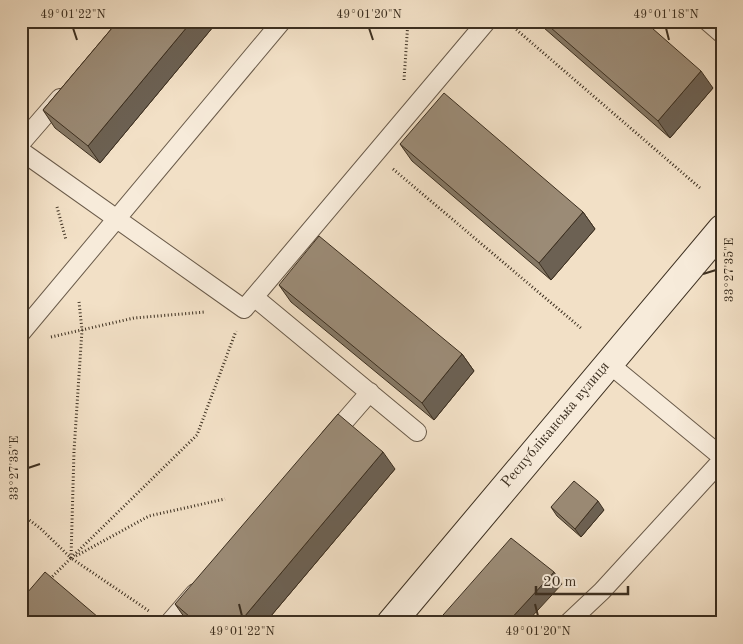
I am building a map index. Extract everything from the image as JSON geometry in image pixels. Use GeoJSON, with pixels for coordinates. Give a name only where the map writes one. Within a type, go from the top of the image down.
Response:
{"type":"FeatureCollection","features":[{"type":"Feature","properties":{"kind":"main road","name":"Республіканська вулиця"},"geometry":{"type":"LineString","coordinates":[[391,623],[722,229]]}},
{"type":"Feature","properties":{"kind":"lane"},"geometry":{"type":"LineString","coordinates":[[21,334],[282,21]]}},
{"type":"Feature","properties":{"kind":"lane"},"geometry":{"type":"LineString","coordinates":[[249,303],[487,21]]}},
{"type":"Feature","properties":{"kind":"lane"},"geometry":{"type":"LineString","coordinates":[[707,21],[722,34]]}},
{"type":"Feature","properties":{"kind":"lane"},"geometry":{"type":"LineString","coordinates":[[21,143],[70,86]]}},
{"type":"Feature","properties":{"kind":"lane"},"geometry":{"type":"LineString","coordinates":[[21,151],[116,218],[249,303],[370,392],[417,432]]}},
{"type":"Feature","properties":{"kind":"lane"},"geometry":{"type":"LineString","coordinates":[[568,623],[602,591],[722,459],[608,364]]}},
{"type":"Feature","properties":{"kind":"lane"},"geometry":{"type":"LineString","coordinates":[[321,448],[370,392]]}},
{"type":"Feature","properties":{"kind":"lane"},"geometry":{"type":"LineString","coordinates":[[168,623],[206,580]]}},
{"type":"Feature","properties":{"kind":"path"},"geometry":{"type":"LineString","coordinates":[[402,122],[408,21]]}},
{"type":"Feature","properties":{"kind":"path"},"geometry":{"type":"LineString","coordinates":[[506,21],[700,188]]}},
{"type":"Feature","properties":{"kind":"path"},"geometry":{"type":"LineString","coordinates":[[375,154],[582,330]]}},
{"type":"Feature","properties":{"kind":"path"},"geometry":{"type":"LineString","coordinates":[[45,168],[75,270],[82,330],[74,451],[71,558]]}},
{"type":"Feature","properties":{"kind":"path"},"geometry":{"type":"LineString","coordinates":[[43,586],[197,434],[249,303],[134,318],[47,338]]}},
{"type":"Feature","properties":{"kind":"path"},"geometry":{"type":"LineString","coordinates":[[71,558],[149,516],[226,499]]}},
{"type":"Feature","properties":{"kind":"path"},"geometry":{"type":"LineString","coordinates":[[21,514],[40,528],[71,558],[150,612]]}},
{"type":"Feature","properties":{"kind":"building"},"geometry":{"type":"Polygon","coordinates":[[[118,21],[192,21],[88,146],[43,110],[118,21]]]}},
{"type":"Feature","properties":{"kind":"building"},"geometry":{"type":"Polygon","coordinates":[[[543,21],[644,21],[701,71],[658,121],[543,21]]]}},
{"type":"Feature","properties":{"kind":"building"},"geometry":{"type":"Polygon","coordinates":[[[444,93],[583,212],[539,263],[400,144],[444,93]]]}},
{"type":"Feature","properties":{"kind":"building"},"geometry":{"type":"Polygon","coordinates":[[[319,236],[462,354],[422,403],[279,285],[319,236]]]}},
{"type":"Feature","properties":{"kind":"building"},"geometry":{"type":"Polygon","coordinates":[[[338,414],[383,452],[239,623],[197,623],[175,604],[338,414]]]}},
{"type":"Feature","properties":{"kind":"building"},"geometry":{"type":"Polygon","coordinates":[[[574,481],[598,501],[575,529],[551,507],[574,481]]]}},
{"type":"Feature","properties":{"kind":"building"},"geometry":{"type":"Polygon","coordinates":[[[511,538],[554,572],[507,623],[436,623],[511,538]]]}},
{"type":"Feature","properties":{"kind":"building"},"geometry":{"type":"Polygon","coordinates":[[[45,572],[105,623],[21,623],[21,600],[45,572]]]}}]}
